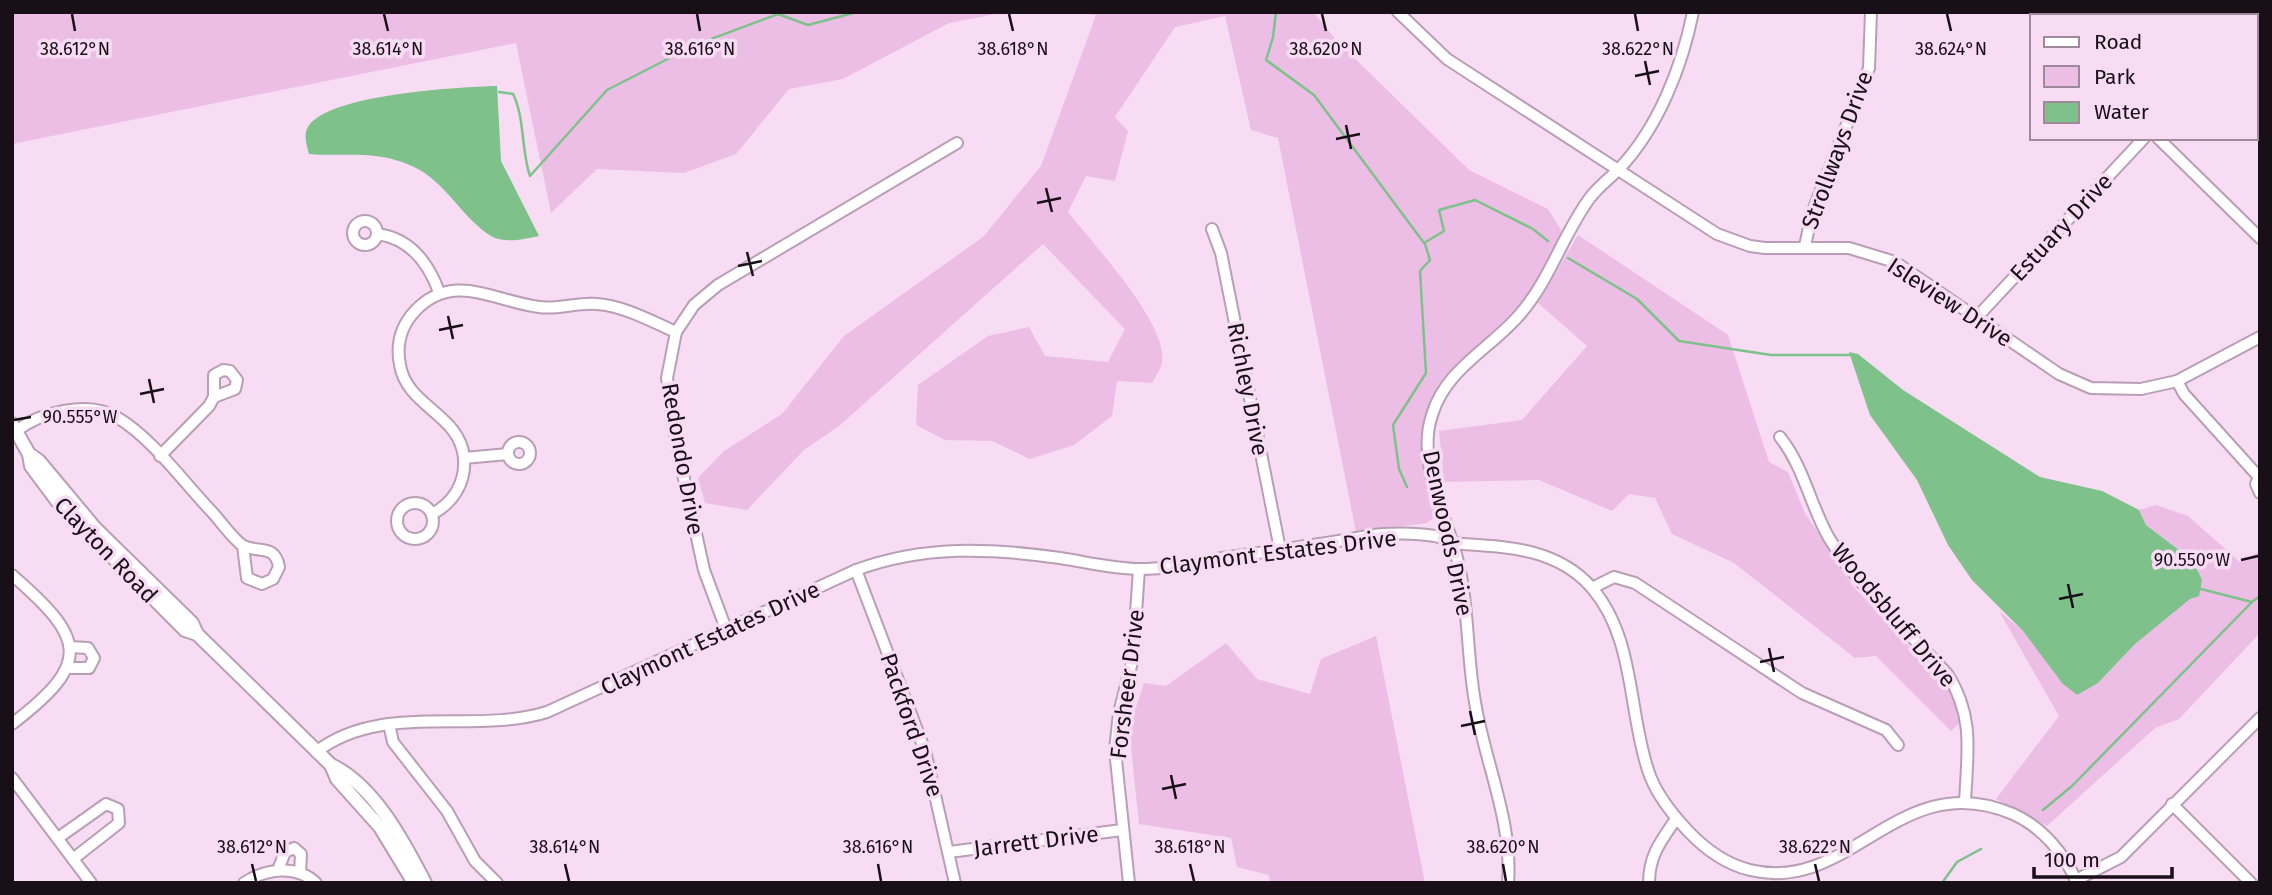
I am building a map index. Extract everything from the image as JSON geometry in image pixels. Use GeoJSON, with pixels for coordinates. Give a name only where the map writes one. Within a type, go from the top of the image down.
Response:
{"type":"FeatureCollection","features":[{"type":"Feature","properties":{"kind":"main road","name":"Clayton Road"},"geometry":{"type":"LineString","coordinates":[[14,428],[29,454],[35,472],[77,524],[185,630],[197,634],[316,752],[331,765],[345,772],[375,805],[404,845],[425,883]]}},
{"type":"Feature","properties":{"kind":"main road","name":"Clayton Road"},"geometry":{"type":"LineString","coordinates":[[331,765],[337,779],[380,827],[414,883]]}},
{"type":"Feature","properties":{"kind":"street","name":"Isleview Drive"},"geometry":{"type":"LineString","coordinates":[[1398,12],[1447,60],[1733,241],[1765,248],[1849,248],[1895,262],[1978,316],[2059,374],[2091,388],[2141,389],[2178,381],[2260,337]]}},
{"type":"Feature","properties":{"kind":"street","name":"Denwoods Drive"},"geometry":{"type":"LineString","coordinates":[[1508,883],[1507,836],[1474,697],[1463,593],[1453,544],[1430,464],[1429,430],[1436,404],[1458,370],[1504,331],[1531,301],[1589,198],[1618,170],[1649,127],[1681,61],[1693,12]]}},
{"type":"Feature","properties":{"kind":"street","name":"Strollways Drive"},"geometry":{"type":"LineString","coordinates":[[1805,246],[1812,213],[1869,68],[1871,12]]}},
{"type":"Feature","properties":{"kind":"street","name":"Estuary Drive"},"geometry":{"type":"LineString","coordinates":[[1978,316],[2142,140]]}},
{"type":"Feature","properties":{"kind":"street"},"geometry":{"type":"LineString","coordinates":[[2160,140],[2260,238]]}},
{"type":"Feature","properties":{"kind":"street","name":"Redondo Drive"},"geometry":{"type":"LineString","coordinates":[[726,629],[704,570],[667,393],[668,362],[676,332],[694,305],[718,285],[957,143]]}},
{"type":"Feature","properties":{"kind":"street","name":"Richley Drive"},"geometry":{"type":"LineString","coordinates":[[1212,229],[1221,253],[1280,549]]}},
{"type":"Feature","properties":{"kind":"street"},"geometry":{"type":"LineString","coordinates":[[377,234],[402,240],[415,251],[430,272],[439,292]]}},
{"type":"Feature","properties":{"kind":"street"},"geometry":{"type":"LineString","coordinates":[[432,514],[452,500],[457,491],[464,458],[456,433],[416,397],[400,367],[399,345],[405,322],[439,292],[473,291],[542,308],[596,303],[628,311],[676,332]]}},
{"type":"Feature","properties":{"kind":"street"},"geometry":{"type":"LineString","coordinates":[[2178,381],[2184,394],[2259,476],[2256,484],[2260,493]]}},
{"type":"Feature","properties":{"kind":"street"},"geometry":{"type":"LineString","coordinates":[[160,456],[214,397]]}},
{"type":"Feature","properties":{"kind":"street"},"geometry":{"type":"LineString","coordinates":[[14,428],[59,412],[103,412],[127,424],[243,546]]}},
{"type":"Feature","properties":{"kind":"street","name":"Woodsbluff Drive"},"geometry":{"type":"LineString","coordinates":[[1780,438],[1796,457],[1808,495],[1838,551],[1948,675],[1958,690],[1964,704],[1968,731],[1965,803]]}},
{"type":"Feature","properties":{"kind":"street"},"geometry":{"type":"LineString","coordinates":[[464,458],[508,454]]}},
{"type":"Feature","properties":{"kind":"street","name":"Claymont Estates Drive"},"geometry":{"type":"LineString","coordinates":[[316,752],[339,736],[389,724],[487,723],[530,718],[566,705],[856,570],[914,554],[967,549],[1019,552],[1139,569],[1381,534],[1439,537],[1453,544],[1506,546],[1547,556],[1567,567],[1592,588],[1607,610],[1621,644],[1648,772],[1676,819],[1707,848],[1727,862],[1752,871],[1789,874],[1821,866],[1836,859],[1916,811],[1965,803],[2002,809],[2035,828],[2060,853],[2077,881]]}},
{"type":"Feature","properties":{"kind":"street","name":"Forsheer Drive"},"geometry":{"type":"LineString","coordinates":[[1129,883],[1116,770],[1116,732],[1133,658],[1139,569]]}},
{"type":"Feature","properties":{"kind":"street","name":"Packford Drive"},"geometry":{"type":"LineString","coordinates":[[856,570],[925,751],[955,883]]}},
{"type":"Feature","properties":{"kind":"street"},"geometry":{"type":"LineString","coordinates":[[12,575],[55,618],[70,647],[68,668],[47,697],[12,724]]}},
{"type":"Feature","properties":{"kind":"street"},"geometry":{"type":"LineString","coordinates":[[1592,588],[1614,577],[1635,583],[1802,693],[1886,730],[1898,745]]}},
{"type":"Feature","properties":{"kind":"street"},"geometry":{"type":"LineString","coordinates":[[68,668],[89,668],[94,662],[93,653],[88,648],[70,647]]}},
{"type":"Feature","properties":{"kind":"street"},"geometry":{"type":"LineString","coordinates":[[2077,881],[2121,857],[2260,718]]}},
{"type":"Feature","properties":{"kind":"street"},"geometry":{"type":"LineString","coordinates":[[389,724],[393,742],[447,811],[475,861],[497,883]]}},
{"type":"Feature","properties":{"kind":"street"},"geometry":{"type":"LineString","coordinates":[[12,778],[91,883]]}},
{"type":"Feature","properties":{"kind":"street"},"geometry":{"type":"LineString","coordinates":[[58,838],[106,804],[118,809],[119,823],[73,859]]}},
{"type":"Feature","properties":{"kind":"street"},"geometry":{"type":"LineString","coordinates":[[2172,804],[2251,883]]}},
{"type":"Feature","properties":{"kind":"street"},"geometry":{"type":"LineString","coordinates":[[1649,883],[1649,865],[1655,848],[1676,819]]}},
{"type":"Feature","properties":{"kind":"street","name":"Jarrett Drive"},"geometry":{"type":"LineString","coordinates":[[949,852],[1122,830]]}},
{"type":"Feature","properties":{"kind":"street"},"geometry":{"type":"LineString","coordinates":[[278,870],[285,852],[294,848],[301,854],[300,873]]}},
{"type":"Feature","properties":{"kind":"street"},"geometry":{"type":"LineString","coordinates":[[244,883],[255,875],[278,870],[300,873],[316,883]]}},
{"type":"Feature","properties":{"kind":"green space"},"geometry":{"type":"Polygon","coordinates":[[[12,12],[1006,12],[949,23],[843,79],[789,89],[736,154],[684,173],[597,169],[551,213],[516,43],[12,144],[12,12]]]}},
{"type":"Feature","properties":{"kind":"green space"},"geometry":{"type":"Polygon","coordinates":[[[1073,12],[1313,12],[1337,41],[1469,170],[1548,209],[1563,233],[1524,301],[1441,381],[1425,427],[1437,515],[1427,523],[1356,532],[1278,138],[1251,130],[1225,16],[1175,27],[1115,117],[1128,131],[1115,181],[1086,176],[1068,212],[1127,284],[1154,327],[1161,347],[1162,363],[1152,383],[1117,381],[1112,416],[1074,445],[1030,459],[992,441],[945,440],[916,425],[918,385],[988,336],[1029,327],[1045,356],[1108,362],[1125,329],[1043,244],[839,426],[804,450],[747,510],[705,503],[698,478],[724,451],[782,414],[844,336],[983,237],[1041,166],[1096,15],[1073,12]]]}},
{"type":"Feature","properties":{"kind":"green space"},"geometry":{"type":"Polygon","coordinates":[[[2137,12],[2260,12],[2260,135],[2258,14],[2137,12]]]}},
{"type":"Feature","properties":{"kind":"green space"},"geometry":{"type":"Polygon","coordinates":[[[1578,235],[1728,335],[1769,462],[1788,472],[1805,513],[1853,586],[1956,697],[1967,716],[1951,731],[1876,656],[1855,658],[1734,563],[1672,534],[1655,498],[1629,494],[1612,511],[1539,480],[1444,482],[1439,431],[1522,420],[1587,346],[1538,303],[1578,235]]]}},
{"type":"Feature","properties":{"kind":"green space"},"geometry":{"type":"Polygon","coordinates":[[[2156,505],[2188,516],[2240,562],[2260,551],[2260,633],[2179,719],[2155,728],[2047,826],[1996,799],[2059,716],[1999,611],[2023,631],[2062,683],[2098,683],[2135,644],[2188,557],[2146,525],[2139,510],[2156,505]]]}},
{"type":"Feature","properties":{"kind":"green space"},"geometry":{"type":"Polygon","coordinates":[[[1376,636],[1425,883],[1270,883],[1269,875],[1237,867],[1231,838],[1139,824],[1129,728],[1144,683],[1166,686],[1226,643],[1257,679],[1310,694],[1321,659],[1376,636]]]}},
{"type":"Feature","properties":{"kind":"water"},"geometry":{"type":"Polygon","coordinates":[[[497,86],[501,161],[539,236],[508,240],[491,236],[436,182],[400,161],[362,155],[309,154],[306,137],[308,127],[320,116],[341,107],[396,95],[497,86]]]}},
{"type":"Feature","properties":{"kind":"water"},"geometry":{"type":"Polygon","coordinates":[[[1849,352],[1858,354],[1903,390],[2040,477],[2102,491],[2139,510],[2146,525],[2188,557],[2202,580],[2199,596],[2190,599],[2135,644],[2098,683],[2077,695],[2062,683],[2023,631],[1972,580],[1948,545],[1917,480],[1870,415],[1849,352]]]}},
{"type":"Feature","properties":{"kind":"waterway"},"geometry":{"type":"LineString","coordinates":[[499,92],[513,94],[517,103],[530,176],[607,90],[695,45],[778,14],[808,25],[857,12]]}},
{"type":"Feature","properties":{"kind":"waterway"},"geometry":{"type":"LineString","coordinates":[[1276,12],[1273,37],[1266,60],[1314,95],[1424,243],[1444,231],[1439,210],[1475,200],[1533,229],[1548,241]]}},
{"type":"Feature","properties":{"kind":"waterway"},"geometry":{"type":"LineString","coordinates":[[1407,487],[1399,469],[1393,425],[1426,373],[1420,271],[1430,260],[1425,244]]}},
{"type":"Feature","properties":{"kind":"waterway"},"geometry":{"type":"LineString","coordinates":[[1568,258],[1637,299],[1679,341],[1771,355],[1851,355]]}},
{"type":"Feature","properties":{"kind":"waterway"},"geometry":{"type":"LineString","coordinates":[[2197,588],[2252,602],[2260,596]]}},
{"type":"Feature","properties":{"kind":"waterway"},"geometry":{"type":"LineString","coordinates":[[2043,810],[2072,786],[2251,603]]}},
{"type":"Feature","properties":{"kind":"waterway"},"geometry":{"type":"LineString","coordinates":[[1942,883],[1957,862],[1981,849]]}}]}
